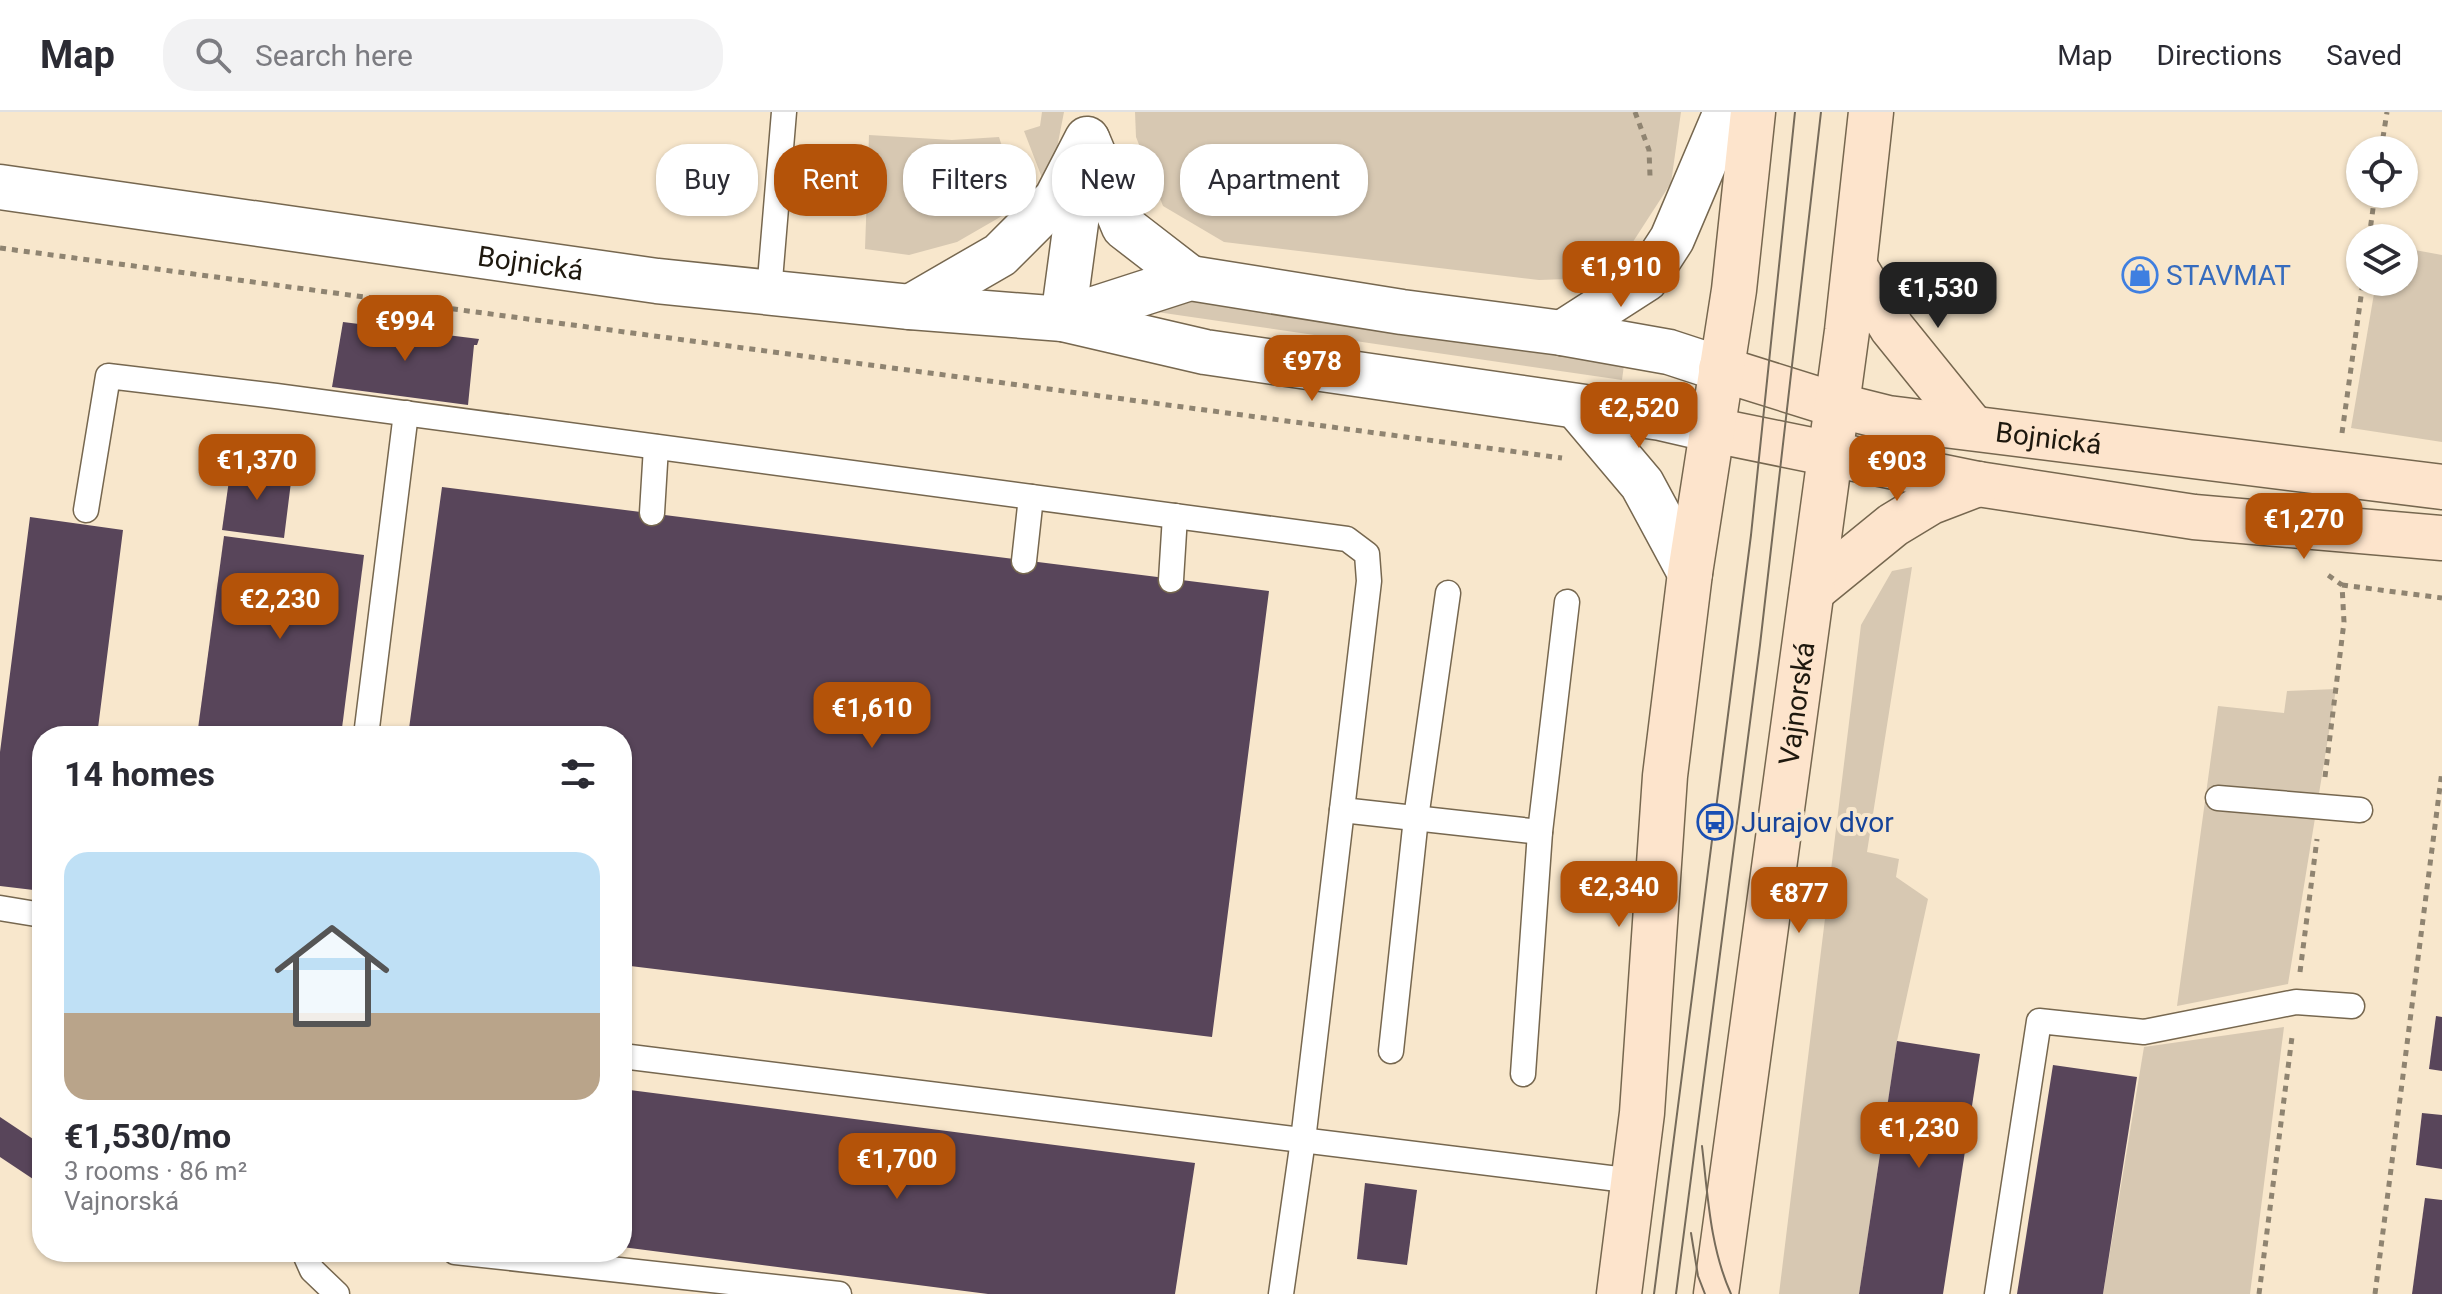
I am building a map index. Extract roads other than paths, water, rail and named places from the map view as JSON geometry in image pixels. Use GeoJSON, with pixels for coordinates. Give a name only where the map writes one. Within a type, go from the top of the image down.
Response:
{"type":"FeatureCollection","features":[{"type":"Feature","properties":{"kind":"main road"},"geometry":{"type":"LineString","coordinates":[[1619,1294],[1642,1113],[1665,776],[1690,573],[1734,290],[1753,112]]}},
{"type":"Feature","properties":{"kind":"main road","name":"Vajnorská"},"geometry":{"type":"LineString","coordinates":[[1716,1294],[1855,267],[1871,112]]}},
{"type":"Feature","properties":{"kind":"main road"},"geometry":{"type":"LineString","coordinates":[[1855,267],[1892,328],[1972,427]]}},
{"type":"Feature","properties":{"kind":"main road","name":"Bojnická"},"geometry":{"type":"LineString","coordinates":[[1721,369],[1888,418],[2435,486]]}},
{"type":"Feature","properties":{"kind":"main road","name":"Bojnická"},"geometry":{"type":"LineString","coordinates":[[1713,430],[1978,484],[2194,517],[2432,537]]}},
{"type":"Feature","properties":{"kind":"main road"},"geometry":{"type":"LineString","coordinates":[[1812,591],[1893,525],[1931,502],[1978,484]]}},
{"type":"Feature","properties":{"kind":"street"},"geometry":{"type":"LineString","coordinates":[[1562,333],[1646,279],[1672,239],[1726,112]]}},
{"type":"Feature","properties":{"kind":"street","name":"Bojnická"},"geometry":{"type":"LineString","coordinates":[[1089,126],[1124,227],[1190,278]]}},
{"type":"Feature","properties":{"kind":"street"},"geometry":{"type":"LineString","coordinates":[[910,307],[1000,255],[1056,199],[1089,126]]}},
{"type":"Feature","properties":{"kind":"street"},"geometry":{"type":"LineString","coordinates":[[1063,319],[1089,126]]}},
{"type":"Feature","properties":{"kind":"street","name":"Bojnická"},"geometry":{"type":"LineString","coordinates":[[0,187],[657,281],[1063,319],[1205,352],[1661,418],[1713,430]]}},
{"type":"Feature","properties":{"kind":"street","name":"Bojnická"},"geometry":{"type":"LineString","coordinates":[[1063,319],[1190,278],[1402,312],[1562,333],[1669,352],[1721,369]]}},
{"type":"Feature","properties":{"kind":"street"},"geometry":{"type":"LineString","coordinates":[[1577,407],[1642,484],[1690,573]]}},
{"type":"Feature","properties":{"kind":"lane"},"geometry":{"type":"LineString","coordinates":[[769,292],[784,112]]}},
{"type":"Feature","properties":{"kind":"lane"},"geometry":{"type":"LineString","coordinates":[[86,510],[108,376],[1347,539],[1367,554],[1369,581],[1303,1140],[1281,1294]]}},
{"type":"Feature","properties":{"kind":"lane"},"geometry":{"type":"LineString","coordinates":[[367,726],[406,413]]}},
{"type":"Feature","properties":{"kind":"lane"},"geometry":{"type":"LineString","coordinates":[[652,513],[656,447]]}},
{"type":"Feature","properties":{"kind":"lane"},"geometry":{"type":"LineString","coordinates":[[2432,537],[2435,486]]}},
{"type":"Feature","properties":{"kind":"lane"},"geometry":{"type":"LineString","coordinates":[[1024,561],[1031,497]]}},
{"type":"Feature","properties":{"kind":"lane"},"geometry":{"type":"LineString","coordinates":[[1171,580],[1175,516]]}},
{"type":"Feature","properties":{"kind":"lane"},"geometry":{"type":"LineString","coordinates":[[1391,1051],[1416,818],[1448,593]]}},
{"type":"Feature","properties":{"kind":"lane"},"geometry":{"type":"LineString","coordinates":[[1523,1074],[1540,832],[1567,602]]}},
{"type":"Feature","properties":{"kind":"lane"},"geometry":{"type":"LineString","coordinates":[[2218,798],[2360,810]]}},
{"type":"Feature","properties":{"kind":"lane"},"geometry":{"type":"LineString","coordinates":[[1342,810],[1540,832]]}},
{"type":"Feature","properties":{"kind":"lane"},"geometry":{"type":"LineString","coordinates":[[0,908],[32,913]]}},
{"type":"Feature","properties":{"kind":"lane"},"geometry":{"type":"LineString","coordinates":[[1997,1294],[2039,1021],[2144,1032],[2296,1002],[2352,1006]]}},
{"type":"Feature","properties":{"kind":"lane"},"geometry":{"type":"LineString","coordinates":[[632,1057],[1634,1181]]}},
{"type":"Feature","properties":{"kind":"lane"},"geometry":{"type":"LineString","coordinates":[[308,1262],[312,1270],[337,1294]]}},
{"type":"Feature","properties":{"kind":"lane"},"geometry":{"type":"LineString","coordinates":[[522,1262],[671,1284],[839,1294]]}},
{"type":"Feature","properties":{"kind":"tram line"},"geometry":{"type":"LineString","coordinates":[[1654,1294],[1751,535],[1795,112]]}},
{"type":"Feature","properties":{"kind":"tram line"},"geometry":{"type":"LineString","coordinates":[[1676,1294],[1760,645],[1821,112]]}},
{"type":"Feature","properties":{"kind":"tram line"},"geometry":{"type":"LineString","coordinates":[[1702,1146],[1714,1240],[1731,1294]]}},
{"type":"Feature","properties":{"kind":"tram line"},"geometry":{"type":"LineString","coordinates":[[1691,1233],[1698,1276],[1705,1294]]}},
{"type":"Feature","properties":{"kind":"place","name":"STAVMAT"},"geometry":{"type":"Point","coordinates":[2140,275]}},
{"type":"Feature","properties":{"kind":"place","name":"Jurajov dvor"},"geometry":{"type":"Point","coordinates":[1715,822]}}]}
